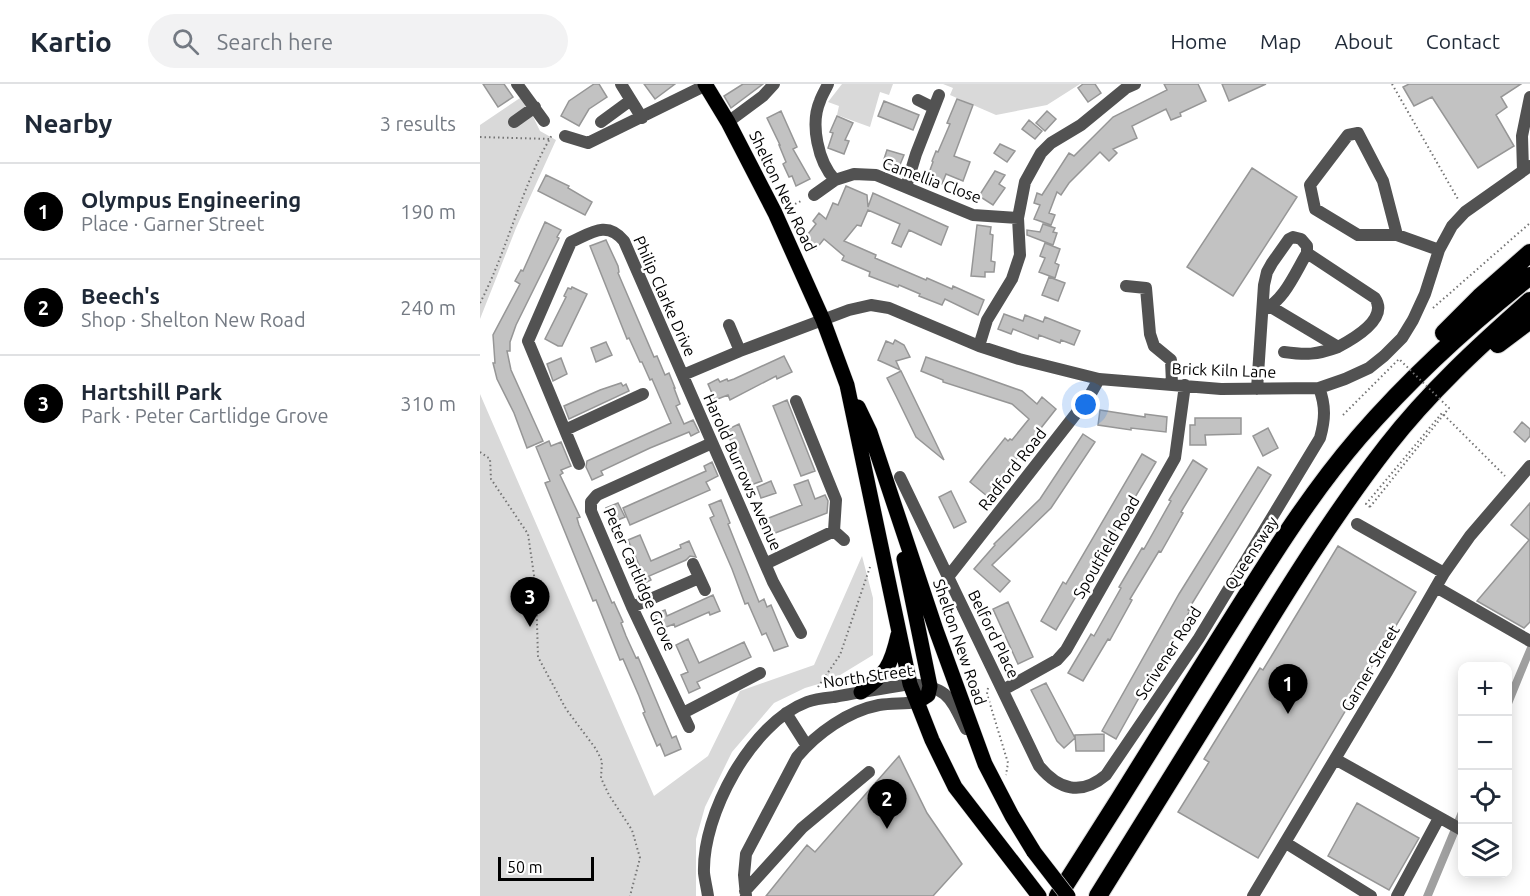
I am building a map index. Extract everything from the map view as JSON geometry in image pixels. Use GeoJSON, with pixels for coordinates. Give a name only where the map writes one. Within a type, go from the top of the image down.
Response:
{"type":"FeatureCollection","features":[{"type":"Feature","properties":{"kind":"highway"},"geometry":{"type":"LineString","coordinates":[[1357,439],[1395,388],[1449,327],[1530,253]]}},
{"type":"Feature","properties":{"kind":"highway","name":"Queensway"},"geometry":{"type":"LineString","coordinates":[[1058,896],[1304,507],[1357,439],[1392,401],[1452,341],[1530,276]]}},
{"type":"Feature","properties":{"kind":"highway"},"geometry":{"type":"LineString","coordinates":[[1098,896],[1300,569],[1388,445],[1474,351],[1530,301]]}},
{"type":"Feature","properties":{"kind":"highway"},"geometry":{"type":"LineString","coordinates":[[1388,445],[1494,347],[1530,320]]}},
{"type":"Feature","properties":{"kind":"main road","name":"Shelton New Road"},"geometry":{"type":"LineString","coordinates":[[705,85],[728,122],[775,213],[823,320],[847,386],[870,432],[936,630],[985,764],[1034,852],[1068,896]]}},
{"type":"Feature","properties":{"kind":"main road","name":"Shelton New Road"},"geometry":{"type":"LineString","coordinates":[[847,386],[910,684],[932,740],[955,787],[1039,896]]}},
{"type":"Feature","properties":{"kind":"main road"},"geometry":{"type":"LineString","coordinates":[[895,509],[930,686],[928,694],[917,702]]}},
{"type":"Feature","properties":{"kind":"main road"},"geometry":{"type":"LineString","coordinates":[[861,692],[880,678],[892,659],[900,630]]}},
{"type":"Feature","properties":{"kind":"street"},"geometry":{"type":"LineString","coordinates":[[517,84],[544,121]]}},
{"type":"Feature","properties":{"kind":"street"},"geometry":{"type":"LineString","coordinates":[[621,84],[642,118]]}},
{"type":"Feature","properties":{"kind":"street"},"geometry":{"type":"LineString","coordinates":[[728,122],[763,96],[774,84]]}},
{"type":"Feature","properties":{"kind":"street"},"geometry":{"type":"LineString","coordinates":[[828,84],[819,102],[816,117],[817,145],[827,172],[835,180]]}},
{"type":"Feature","properties":{"kind":"street"},"geometry":{"type":"LineString","coordinates":[[979,346],[987,320],[1012,279],[1020,255],[1018,218],[1025,182],[1041,153],[1051,143],[1081,125],[1126,88],[1135,84]]}},
{"type":"Feature","properties":{"kind":"street"},"geometry":{"type":"LineString","coordinates":[[560,133],[584,146],[705,85]]}},
{"type":"Feature","properties":{"kind":"street"},"geometry":{"type":"LineString","coordinates":[[906,187],[939,95]]}},
{"type":"Feature","properties":{"kind":"street"},"geometry":{"type":"LineString","coordinates":[[1526,168],[1522,136],[1530,97]]}},
{"type":"Feature","properties":{"kind":"street"},"geometry":{"type":"LineString","coordinates":[[601,122],[631,100]]}},
{"type":"Feature","properties":{"kind":"street"},"geometry":{"type":"LineString","coordinates":[[918,100],[934,108]]}},
{"type":"Feature","properties":{"kind":"street"},"geometry":{"type":"LineString","coordinates":[[514,122],[535,107]]}},
{"type":"Feature","properties":{"kind":"street"},"geometry":{"type":"LineString","coordinates":[[1397,235],[1383,182],[1358,133],[1348,135],[1310,185],[1315,209],[1358,235],[1397,235],[1439,250]]}},
{"type":"Feature","properties":{"kind":"street","name":"Brick Kiln Lane"},"geometry":{"type":"LineString","coordinates":[[683,375],[859,306],[871,305],[889,308],[979,346],[1019,359],[1099,379],[1221,388],[1319,388],[1345,380],[1369,368],[1402,338],[1425,294],[1439,250],[1452,226],[1465,212],[1526,168]]}},
{"type":"Feature","properties":{"kind":"street","name":"Camellia Close"},"geometry":{"type":"LineString","coordinates":[[814,195],[835,180],[854,174],[876,175],[973,215],[1018,218]]}},
{"type":"Feature","properties":{"kind":"street","name":"Philip Clarke Drive"},"geometry":{"type":"LineString","coordinates":[[579,464],[528,341],[571,242],[600,230],[609,229],[617,232],[624,241],[683,375]]}},
{"type":"Feature","properties":{"kind":"street"},"geometry":{"type":"LineString","coordinates":[[1257,389],[1267,308],[1264,285],[1267,272],[1285,243],[1293,237],[1301,239],[1307,246],[1307,253],[1280,298],[1267,308]]}},
{"type":"Feature","properties":{"kind":"street"},"geometry":{"type":"LineString","coordinates":[[1284,352],[1317,354],[1338,347],[1372,323],[1379,312],[1379,304],[1375,298],[1307,253]]}},
{"type":"Feature","properties":{"kind":"street","name":"Spoutfield Road"},"geometry":{"type":"LineString","coordinates":[[1003,690],[1057,660],[1066,650],[1175,458],[1178,385],[1171,360],[1154,346],[1150,334],[1146,288],[1126,286]]}},
{"type":"Feature","properties":{"kind":"street"},"geometry":{"type":"LineString","coordinates":[[1267,308],[1338,347]]}},
{"type":"Feature","properties":{"kind":"street"},"geometry":{"type":"LineString","coordinates":[[729,325],[740,351]]}},
{"type":"Feature","properties":{"kind":"street","name":"Harold Burrows Avenue"},"geometry":{"type":"LineString","coordinates":[[683,375],[773,582],[801,633]]}},
{"type":"Feature","properties":{"kind":"street","name":"Radford Road"},"geometry":{"type":"LineString","coordinates":[[948,577],[1089,397],[1099,379]]}},
{"type":"Feature","properties":{"kind":"street","name":"Scrivener Road"},"geometry":{"type":"LineString","coordinates":[[1075,788],[1098,782],[1106,775],[1199,638],[1320,438],[1325,423],[1324,402],[1319,388]]}},
{"type":"Feature","properties":{"kind":"street"},"geometry":{"type":"LineString","coordinates":[[565,430],[643,394]]}},
{"type":"Feature","properties":{"kind":"street"},"geometry":{"type":"LineString","coordinates":[[796,401],[836,500],[834,531]]}},
{"type":"Feature","properties":{"kind":"street","name":"Peter Cartlidge Grove"},"geometry":{"type":"LineString","coordinates":[[689,727],[632,607],[591,511],[591,502],[597,495],[712,443]]}},
{"type":"Feature","properties":{"kind":"street","name":"Garner Street"},"geometry":{"type":"LineString","coordinates":[[1253,896],[1444,573],[1470,536],[1530,466]]}},
{"type":"Feature","properties":{"kind":"street","name":"Belford Place"},"geometry":{"type":"LineString","coordinates":[[900,477],[1040,766],[1051,780],[1075,788]]}},
{"type":"Feature","properties":{"kind":"street"},"geometry":{"type":"LineString","coordinates":[[1357,524],[1444,573]]}},
{"type":"Feature","properties":{"kind":"street"},"geometry":{"type":"LineString","coordinates":[[834,531],[844,540]]}},
{"type":"Feature","properties":{"kind":"street"},"geometry":{"type":"LineString","coordinates":[[765,564],[834,531]]}},
{"type":"Feature","properties":{"kind":"street"},"geometry":{"type":"LineString","coordinates":[[693,564],[705,590]]}},
{"type":"Feature","properties":{"kind":"street"},"geometry":{"type":"LineString","coordinates":[[632,607],[699,578]]}},
{"type":"Feature","properties":{"kind":"street"},"geometry":{"type":"LineString","coordinates":[[1436,587],[1528,640]]}},
{"type":"Feature","properties":{"kind":"street"},"geometry":{"type":"LineString","coordinates":[[683,713],[760,674]]}},
{"type":"Feature","properties":{"kind":"street","name":"North Street"},"geometry":{"type":"LineString","coordinates":[[708,896],[704,873],[708,842],[722,793],[747,752],[767,727],[786,713],[808,702],[910,684],[939,688],[952,702],[985,764]]}},
{"type":"Feature","properties":{"kind":"street","name":"North Street"},"geometry":{"type":"LineString","coordinates":[[745,893],[746,854],[797,758],[807,746],[844,717],[889,703],[917,702]]}},
{"type":"Feature","properties":{"kind":"street"},"geometry":{"type":"LineString","coordinates":[[786,713],[807,746]]}},
{"type":"Feature","properties":{"kind":"street"},"geometry":{"type":"LineString","coordinates":[[1335,759],[1458,828]]}},
{"type":"Feature","properties":{"kind":"street"},"geometry":{"type":"LineString","coordinates":[[745,893],[802,828],[869,772]]}},
{"type":"Feature","properties":{"kind":"street"},"geometry":{"type":"LineString","coordinates":[[1397,896],[1444,821]]}},
{"type":"Feature","properties":{"kind":"street"},"geometry":{"type":"LineString","coordinates":[[1286,843],[1371,896]]}},
{"type":"Feature","properties":{"kind":"path"},"geometry":{"type":"LineString","coordinates":[[1392,84],[1465,212]]}},
{"type":"Feature","properties":{"kind":"path"},"geometry":{"type":"LineString","coordinates":[[480,137],[550,139],[560,133]]}},
{"type":"Feature","properties":{"kind":"path"},"geometry":{"type":"LineString","coordinates":[[480,303],[492,280],[522,199],[550,139]]}},
{"type":"Feature","properties":{"kind":"path"},"geometry":{"type":"LineString","coordinates":[[775,213],[814,195]]}},
{"type":"Feature","properties":{"kind":"path"},"geometry":{"type":"LineString","coordinates":[[1433,308],[1530,223]]}},
{"type":"Feature","properties":{"kind":"path"},"geometry":{"type":"LineString","coordinates":[[1343,415],[1399,359],[1449,408],[1370,507],[1366,504],[1442,413],[1513,485]]}},
{"type":"Feature","properties":{"kind":"path"},"geometry":{"type":"LineString","coordinates":[[480,452],[490,459],[491,479],[528,534],[536,589],[538,657],[566,709],[596,749],[602,761],[601,778],[609,795],[632,830],[640,858],[630,896]]}},
{"type":"Feature","properties":{"kind":"path"},"geometry":{"type":"LineString","coordinates":[[808,702],[840,655],[873,560]]}},
{"type":"Feature","properties":{"kind":"path"},"geometry":{"type":"LineString","coordinates":[[992,669],[987,694],[1008,763],[1003,799]]}},
{"type":"Feature","properties":{"kind":"shaded area"},"geometry":{"type":"Polygon","coordinates":[[[842,84],[893,84],[889,95],[880,92],[870,127],[837,115],[839,106],[828,102],[842,84]]]}},
{"type":"Feature","properties":{"kind":"shaded area"},"geometry":{"type":"Polygon","coordinates":[[[943,84],[1080,84],[1047,105],[996,115],[950,95],[953,88],[943,84]]]}},
{"type":"Feature","properties":{"kind":"shaded area"},"geometry":{"type":"Polygon","coordinates":[[[523,96],[540,131],[556,140],[516,228],[480,319],[480,125],[523,96]]]}},
{"type":"Feature","properties":{"kind":"shaded area"},"geometry":{"type":"Polygon","coordinates":[[[480,394],[654,796],[708,756],[740,691],[814,665],[862,556],[873,598],[873,655],[832,680],[805,688],[774,703],[732,752],[705,807],[696,839],[696,896],[480,896],[480,394]]]}},
{"type":"Feature","properties":{"kind":"shaded area"},"geometry":{"type":"Polygon","coordinates":[[[1530,640],[1530,660],[1512,704],[1512,683],[1530,640]]]}},
{"type":"Feature","properties":{"kind":"shaded area"},"geometry":{"type":"Polygon","coordinates":[[[1458,812],[1458,834],[1432,896],[1423,896],[1458,812]]]}},
{"type":"Feature","properties":{"kind":"building"},"geometry":{"type":"Polygon","coordinates":[[[483,84],[504,84],[513,97],[498,107],[483,84]]]}},
{"type":"Feature","properties":{"kind":"building"},"geometry":{"type":"Polygon","coordinates":[[[594,84],[599,84],[607,97],[589,109],[579,126],[561,116],[569,101],[594,84]]]}},
{"type":"Feature","properties":{"kind":"building"},"geometry":{"type":"Polygon","coordinates":[[[644,84],[675,84],[655,99],[644,84]]]}},
{"type":"Feature","properties":{"kind":"building"},"geometry":{"type":"Polygon","coordinates":[[[743,84],[763,84],[731,108],[724,96],[743,84]]]}},
{"type":"Feature","properties":{"kind":"building"},"geometry":{"type":"Polygon","coordinates":[[[1083,84],[1095,84],[1101,93],[1088,102],[1078,88],[1083,84]]]}},
{"type":"Feature","properties":{"kind":"building"},"geometry":{"type":"Polygon","coordinates":[[[1164,84],[1198,84],[1206,101],[1180,113],[1181,116],[1171,120],[1166,109],[1132,126],[1137,138],[1113,149],[1117,153],[1109,161],[1100,152],[1069,183],[1061,195],[1057,192],[1049,213],[1055,215],[1051,225],[1034,219],[1040,205],[1034,203],[1037,193],[1042,195],[1069,153],[1074,156],[1113,117],[1167,90],[1164,84]]]}},
{"type":"Feature","properties":{"kind":"building"},"geometry":{"type":"Polygon","coordinates":[[[1222,84],[1266,84],[1229,101],[1222,84]]]}},
{"type":"Feature","properties":{"kind":"building"},"geometry":{"type":"Polygon","coordinates":[[[1409,84],[1521,84],[1501,97],[1507,107],[1496,115],[1514,146],[1478,168],[1432,97],[1414,106],[1403,87],[1409,84]]]}},
{"type":"Feature","properties":{"kind":"building"},"geometry":{"type":"Polygon","coordinates":[[[957,99],[973,105],[954,156],[970,162],[963,181],[946,174],[942,184],[927,178],[936,151],[938,152],[950,124],[947,123],[957,99]]]}},
{"type":"Feature","properties":{"kind":"building"},"geometry":{"type":"Polygon","coordinates":[[[884,101],[919,115],[913,130],[878,116],[884,101]]]}},
{"type":"Feature","properties":{"kind":"building"},"geometry":{"type":"Polygon","coordinates":[[[781,111],[797,147],[793,149],[810,179],[796,186],[783,164],[786,162],[767,118],[781,111]]]}},
{"type":"Feature","properties":{"kind":"building"},"geometry":{"type":"Polygon","coordinates":[[[1047,111],[1056,119],[1045,131],[1036,123],[1047,111]]]}},
{"type":"Feature","properties":{"kind":"building"},"geometry":{"type":"Polygon","coordinates":[[[837,116],[853,123],[845,140],[849,141],[844,154],[828,148],[833,133],[830,132],[837,116]]]}},
{"type":"Feature","properties":{"kind":"building"},"geometry":{"type":"Polygon","coordinates":[[[1029,120],[1042,131],[1035,139],[1022,129],[1029,120]]]}},
{"type":"Feature","properties":{"kind":"building"},"geometry":{"type":"Polygon","coordinates":[[[1000,144],[1015,151],[1007,162],[994,153],[1000,144]]]}},
{"type":"Feature","properties":{"kind":"building"},"geometry":{"type":"Polygon","coordinates":[[[887,150],[904,155],[899,167],[883,162],[887,150]]]}},
{"type":"Feature","properties":{"kind":"building"},"geometry":{"type":"Polygon","coordinates":[[[1252,168],[1297,197],[1233,296],[1187,267],[1252,168]]]}},
{"type":"Feature","properties":{"kind":"building"},"geometry":{"type":"Polygon","coordinates":[[[995,171],[1005,175],[999,184],[1005,188],[993,205],[979,196],[995,171]]]}},
{"type":"Feature","properties":{"kind":"building"},"geometry":{"type":"Polygon","coordinates":[[[546,175],[569,186],[568,188],[592,202],[585,215],[538,191],[546,175]]]}},
{"type":"Feature","properties":{"kind":"building"},"geometry":{"type":"Polygon","coordinates":[[[846,186],[867,195],[868,207],[873,193],[948,227],[941,245],[909,230],[901,247],[892,243],[900,224],[868,210],[861,226],[857,225],[844,241],[876,255],[875,258],[926,280],[927,278],[952,289],[953,286],[984,300],[978,315],[945,299],[942,305],[899,285],[898,287],[869,276],[870,272],[842,260],[844,256],[824,239],[816,249],[804,239],[816,224],[813,221],[819,213],[826,219],[833,203],[838,205],[846,186]]]}},
{"type":"Feature","properties":{"kind":"building"},"geometry":{"type":"Polygon","coordinates":[[[545,222],[561,230],[557,237],[559,238],[516,325],[510,342],[510,351],[507,351],[511,370],[543,441],[527,448],[514,413],[497,379],[493,363],[495,363],[493,335],[520,284],[515,281],[521,270],[523,271],[545,222]]]}},
{"type":"Feature","properties":{"kind":"building"},"geometry":{"type":"Polygon","coordinates":[[[1043,224],[1055,228],[1053,232],[1057,233],[1053,245],[1027,235],[1027,230],[1040,232],[1043,224]]]}},
{"type":"Feature","properties":{"kind":"building"},"geometry":{"type":"Polygon","coordinates":[[[977,225],[991,227],[990,234],[993,235],[991,261],[995,262],[994,272],[985,272],[985,277],[971,276],[977,225]]]}},
{"type":"Feature","properties":{"kind":"building"},"geometry":{"type":"Polygon","coordinates":[[[606,240],[654,357],[657,356],[665,375],[669,373],[680,404],[676,406],[684,424],[693,420],[699,432],[691,436],[689,432],[650,448],[601,471],[603,475],[592,480],[586,467],[587,461],[671,423],[652,379],[650,380],[629,338],[627,339],[590,246],[606,240]]]}},
{"type":"Feature","properties":{"kind":"building"},"geometry":{"type":"Polygon","coordinates":[[[1045,243],[1060,249],[1055,263],[1059,265],[1055,278],[1039,272],[1045,258],[1040,256],[1045,243]]]}},
{"type":"Feature","properties":{"kind":"building"},"geometry":{"type":"Polygon","coordinates":[[[1049,277],[1065,283],[1058,301],[1042,295],[1049,277]]]}},
{"type":"Feature","properties":{"kind":"building"},"geometry":{"type":"Polygon","coordinates":[[[572,287],[587,294],[562,346],[558,346],[545,339],[566,297],[564,296],[568,288],[572,287]]]}},
{"type":"Feature","properties":{"kind":"building"},"geometry":{"type":"Polygon","coordinates":[[[1004,314],[1023,321],[1025,315],[1043,322],[1045,317],[1080,331],[1074,345],[1061,340],[1060,343],[1039,335],[1038,339],[1013,329],[1011,334],[998,329],[1004,314]]]}},
{"type":"Feature","properties":{"kind":"building"},"geometry":{"type":"Polygon","coordinates":[[[895,340],[904,345],[910,357],[896,361],[900,370],[878,360],[886,341],[893,344],[895,340]]]}},
{"type":"Feature","properties":{"kind":"building"},"geometry":{"type":"Polygon","coordinates":[[[606,342],[612,355],[596,362],[591,348],[606,342]]]}},
{"type":"Feature","properties":{"kind":"building"},"geometry":{"type":"Polygon","coordinates":[[[784,356],[792,372],[777,379],[776,376],[730,400],[728,395],[715,400],[708,384],[718,379],[720,382],[734,379],[784,356]]]}},
{"type":"Feature","properties":{"kind":"building"},"geometry":{"type":"Polygon","coordinates":[[[926,357],[1022,391],[1037,404],[1042,397],[1056,409],[987,496],[970,482],[1005,438],[1008,441],[1012,440],[1029,419],[1012,404],[943,382],[921,371],[926,357]]]}},
{"type":"Feature","properties":{"kind":"building"},"geometry":{"type":"Polygon","coordinates":[[[561,358],[567,374],[553,381],[547,364],[561,358]]]}},
{"type":"Feature","properties":{"kind":"building"},"geometry":{"type":"Polygon","coordinates":[[[901,371],[944,460],[916,437],[887,378],[901,371]]]}},
{"type":"Feature","properties":{"kind":"building"},"geometry":{"type":"Polygon","coordinates":[[[621,383],[623,386],[626,384],[629,391],[569,419],[564,406],[621,383]]]}},
{"type":"Feature","properties":{"kind":"building"},"geometry":{"type":"Polygon","coordinates":[[[787,400],[815,471],[801,476],[773,406],[787,400]]]}},
{"type":"Feature","properties":{"kind":"building"},"geometry":{"type":"Polygon","coordinates":[[[1100,410],[1145,417],[1145,414],[1167,417],[1166,432],[1098,425],[1100,410]]]}},
{"type":"Feature","properties":{"kind":"building"},"geometry":{"type":"Polygon","coordinates":[[[1195,418],[1241,418],[1241,434],[1205,435],[1206,445],[1190,445],[1190,425],[1195,425],[1195,418]]]}},
{"type":"Feature","properties":{"kind":"building"},"geometry":{"type":"Polygon","coordinates":[[[1522,422],[1530,429],[1530,436],[1525,442],[1514,432],[1522,422]]]}},
{"type":"Feature","properties":{"kind":"building"},"geometry":{"type":"Polygon","coordinates":[[[739,424],[762,481],[748,486],[726,430],[739,424]]]}},
{"type":"Feature","properties":{"kind":"building"},"geometry":{"type":"Polygon","coordinates":[[[1268,428],[1278,448],[1263,456],[1253,436],[1268,428]]]}},
{"type":"Feature","properties":{"kind":"building"},"geometry":{"type":"Polygon","coordinates":[[[1083,434],[1095,442],[1051,508],[992,565],[1010,581],[1000,592],[974,569],[994,544],[1040,499],[1083,434]]]}},
{"type":"Feature","properties":{"kind":"building"},"geometry":{"type":"Polygon","coordinates":[[[549,441],[551,446],[561,442],[571,466],[561,470],[563,473],[560,475],[580,517],[577,518],[579,525],[672,738],[676,736],[681,749],[665,756],[660,744],[657,746],[643,713],[645,712],[639,696],[623,659],[620,660],[596,600],[593,601],[545,483],[550,481],[536,447],[549,441]]]}},
{"type":"Feature","properties":{"kind":"building"},"geometry":{"type":"Polygon","coordinates":[[[1142,454],[1156,462],[1056,630],[1041,621],[1063,582],[1066,584],[1142,454]]]}},
{"type":"Feature","properties":{"kind":"building"},"geometry":{"type":"Polygon","coordinates":[[[1193,460],[1207,469],[1181,512],[1183,513],[1161,552],[1159,551],[1130,599],[1132,600],[1110,640],[1108,639],[1083,681],[1068,673],[1091,634],[1094,636],[1121,588],[1119,587],[1142,548],[1144,549],[1193,460]]]}},
{"type":"Feature","properties":{"kind":"building"},"geometry":{"type":"Polygon","coordinates":[[[712,462],[718,476],[706,482],[710,490],[630,525],[623,508],[706,471],[704,466],[712,462]]]}},
{"type":"Feature","properties":{"kind":"building"},"geometry":{"type":"Polygon","coordinates":[[[1258,467],[1271,475],[1188,610],[1190,611],[1116,739],[1102,731],[1179,594],[1258,467]]]}},
{"type":"Feature","properties":{"kind":"building"},"geometry":{"type":"Polygon","coordinates":[[[808,480],[815,499],[825,495],[828,501],[827,513],[766,535],[761,521],[802,505],[794,485],[808,480]]]}},
{"type":"Feature","properties":{"kind":"building"},"geometry":{"type":"Polygon","coordinates":[[[771,481],[776,493],[761,498],[757,487],[771,481]]]}},
{"type":"Feature","properties":{"kind":"building"},"geometry":{"type":"Polygon","coordinates":[[[951,491],[966,522],[954,528],[939,497],[951,491]]]}},
{"type":"Feature","properties":{"kind":"building"},"geometry":{"type":"Polygon","coordinates":[[[721,500],[730,523],[728,524],[759,602],[764,599],[767,607],[771,605],[788,646],[774,651],[766,633],[762,635],[748,603],[745,604],[710,518],[714,516],[709,505],[721,500]]]}},
{"type":"Feature","properties":{"kind":"building"},"geometry":{"type":"Polygon","coordinates":[[[618,503],[625,517],[613,522],[606,508],[618,503]]]}},
{"type":"Feature","properties":{"kind":"building"},"geometry":{"type":"Polygon","coordinates":[[[1530,503],[1530,622],[1524,628],[1477,601],[1529,540],[1511,525],[1530,503]]]}},
{"type":"Feature","properties":{"kind":"building"},"geometry":{"type":"Polygon","coordinates":[[[640,535],[651,561],[681,548],[680,545],[689,541],[696,557],[690,556],[686,560],[649,576],[651,580],[641,585],[635,570],[640,567],[628,540],[640,535]]]}},
{"type":"Feature","properties":{"kind":"building"},"geometry":{"type":"Polygon","coordinates":[[[1338,546],[1416,592],[1258,858],[1178,812],[1209,762],[1204,759],[1260,668],[1263,670],[1338,546]]]}},
{"type":"Feature","properties":{"kind":"building"},"geometry":{"type":"Polygon","coordinates":[[[713,595],[720,611],[710,615],[709,612],[675,627],[674,624],[661,629],[655,614],[665,610],[667,616],[713,595]]]}},
{"type":"Feature","properties":{"kind":"building"},"geometry":{"type":"Polygon","coordinates":[[[1008,602],[1033,657],[1018,664],[993,609],[1008,602]]]}},
{"type":"Feature","properties":{"kind":"building"},"geometry":{"type":"Polygon","coordinates":[[[688,639],[699,663],[744,642],[751,657],[697,682],[700,688],[689,693],[681,675],[688,672],[676,645],[688,639]]]}},
{"type":"Feature","properties":{"kind":"building"},"geometry":{"type":"Polygon","coordinates":[[[1046,683],[1075,738],[1064,748],[1057,741],[1031,690],[1046,683]]]}},
{"type":"Feature","properties":{"kind":"building"},"geometry":{"type":"Polygon","coordinates":[[[1104,734],[1104,751],[1076,751],[1075,735],[1104,734]]]}},
{"type":"Feature","properties":{"kind":"building"},"geometry":{"type":"Polygon","coordinates":[[[899,756],[927,813],[962,864],[933,896],[766,896],[807,845],[815,852],[899,756]]]}},
{"type":"Feature","properties":{"kind":"building"},"geometry":{"type":"Polygon","coordinates":[[[1357,803],[1419,838],[1389,890],[1328,856],[1357,803]]]}},
{"type":"Feature","properties":{"kind":"place","name":"Hartshill Park"},"geometry":{"type":"Point","coordinates":[530,627]}},
{"type":"Feature","properties":{"kind":"place","name":"Olympus Engineering"},"geometry":{"type":"Point","coordinates":[1288,714]}},
{"type":"Feature","properties":{"kind":"place","name":"Beech's"},"geometry":{"type":"Point","coordinates":[887,829]}}]}
